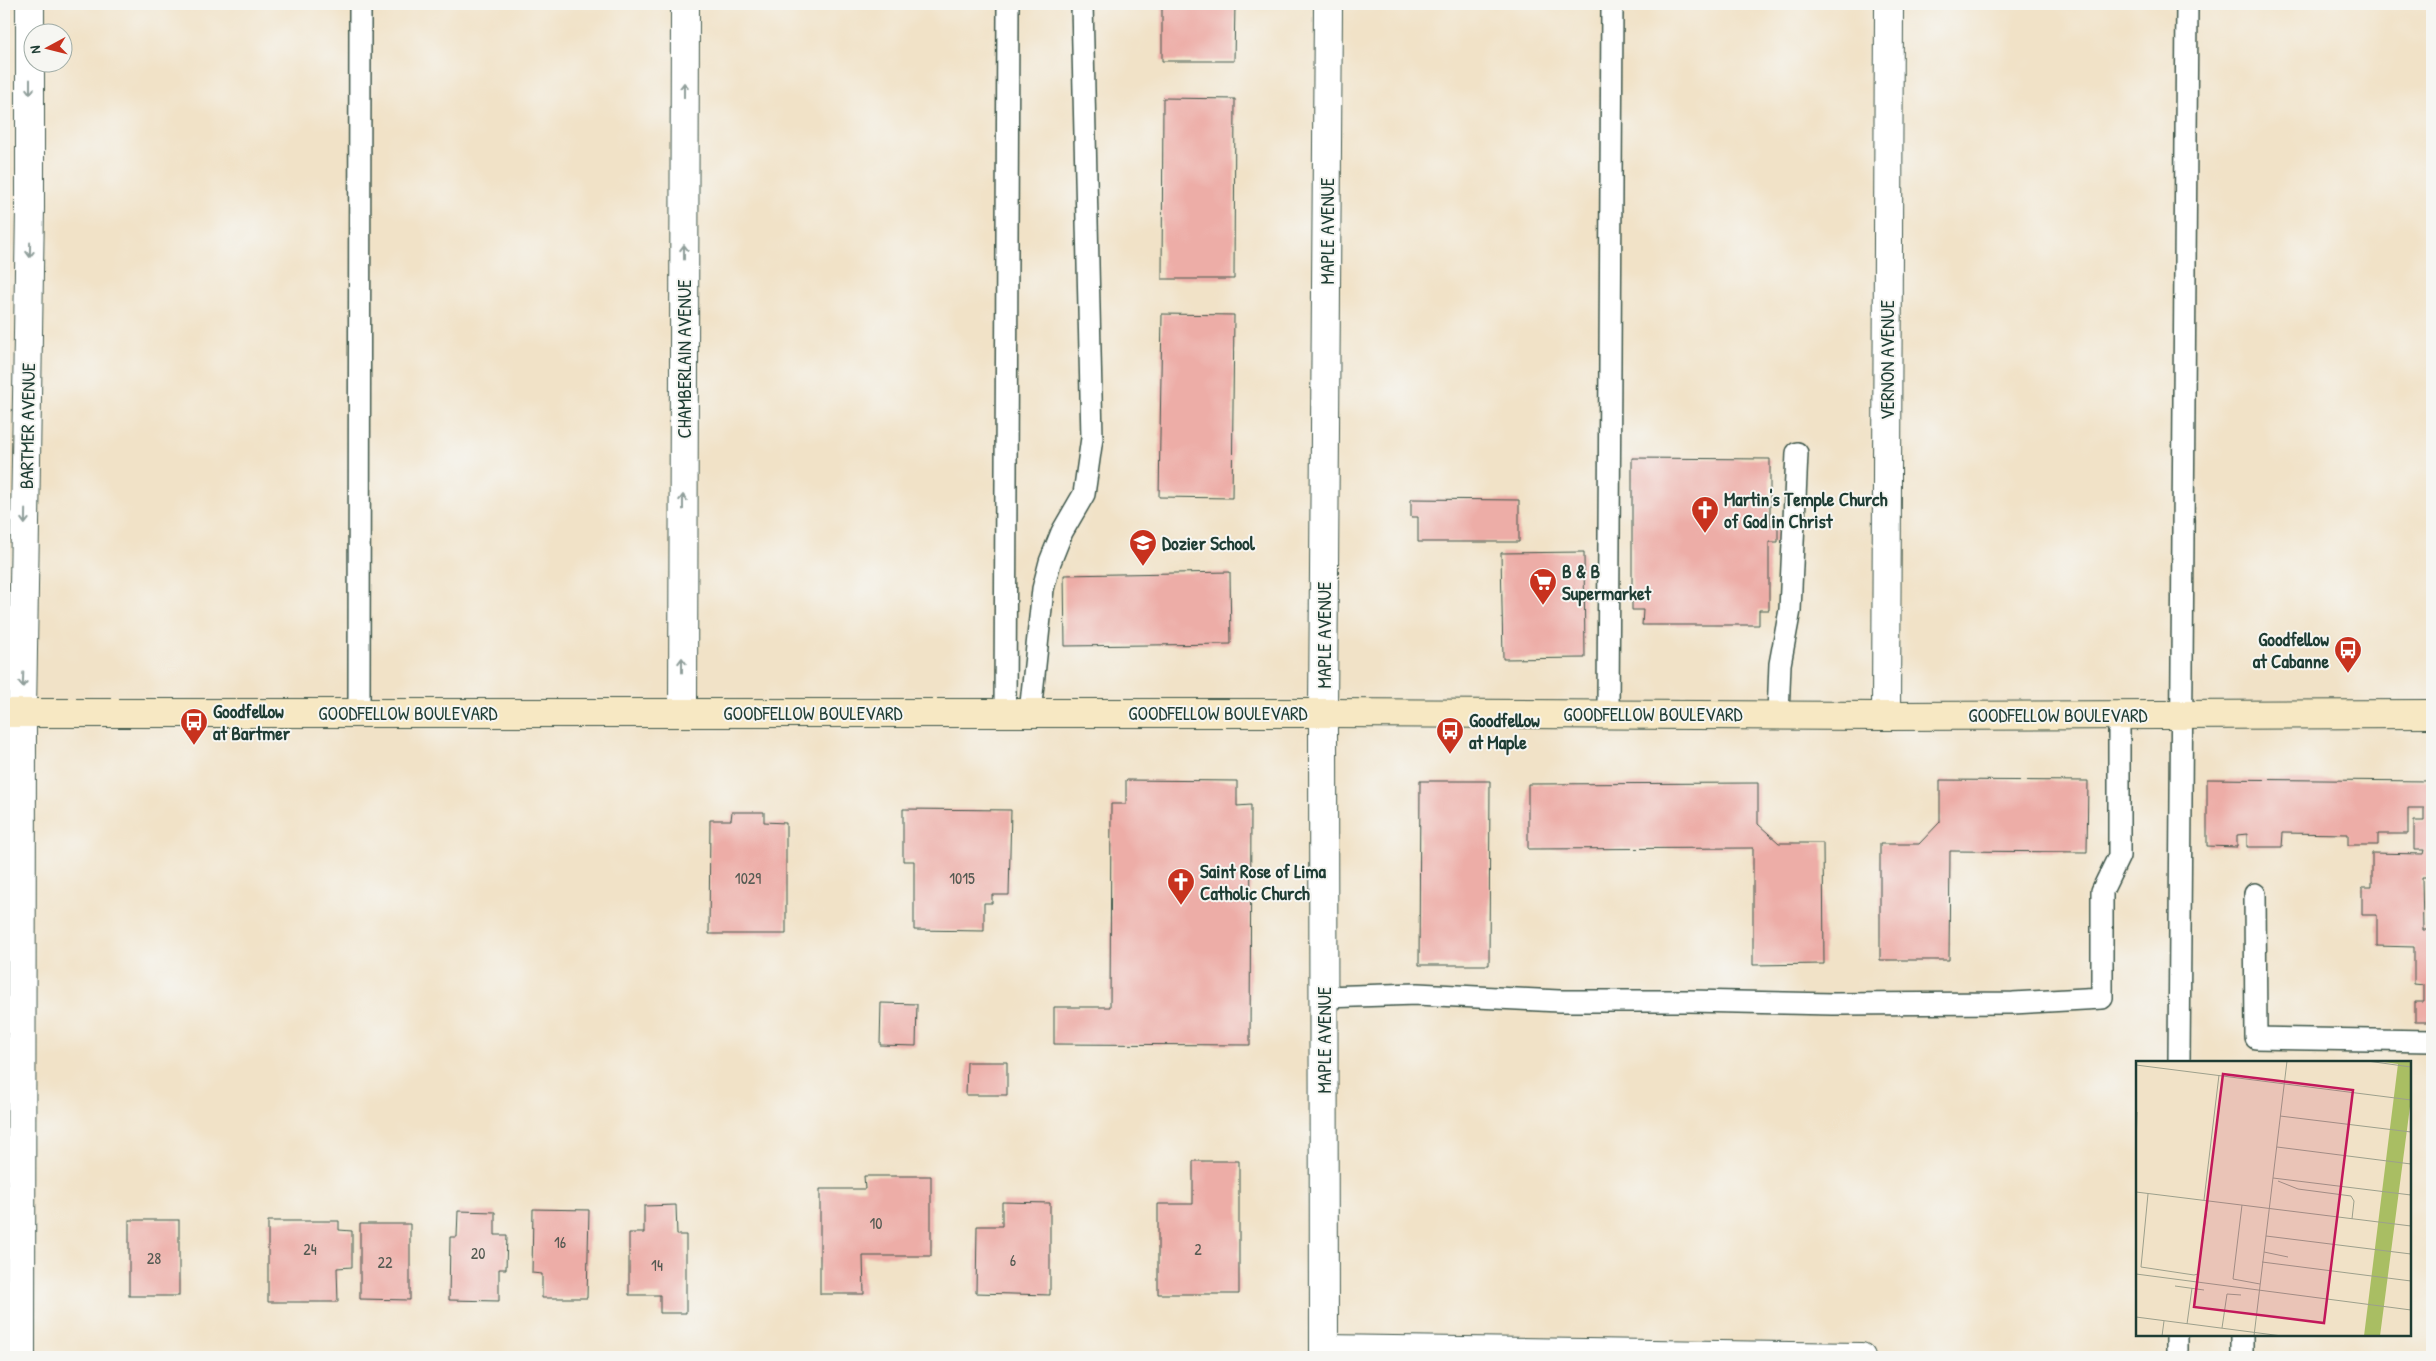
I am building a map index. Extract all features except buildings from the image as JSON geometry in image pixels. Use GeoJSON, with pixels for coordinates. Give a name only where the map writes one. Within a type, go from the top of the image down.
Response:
{"type":"FeatureCollection","features":[{"type":"Feature","properties":{"kind":"main road","name":"GOODFELLOW BOULEVARD"},"geometry":{"type":"LineString","coordinates":[[13,713],[1323,713],[1886,716],[2432,714]]}},
{"type":"Feature","properties":{"kind":"street","name":"BARTMER AVENUE"},"geometry":{"type":"LineString","coordinates":[[21,1357],[13,713],[30,208],[30,4]]}},
{"type":"Feature","properties":{"kind":"street","name":"CHAMBERLAIN AVENUE"},"geometry":{"type":"LineString","coordinates":[[683,713],[684,4]]}},
{"type":"Feature","properties":{"kind":"street","name":"MAPLE AVENUE"},"geometry":{"type":"LineString","coordinates":[[1324,1353],[1323,713],[1328,4]]}},
{"type":"Feature","properties":{"kind":"street","name":"VERNON AVENUE"},"geometry":{"type":"LineString","coordinates":[[1886,716],[1888,4]]}},
{"type":"Feature","properties":{"kind":"street"},"geometry":{"type":"LineString","coordinates":[[1324,1353],[1861,1357]]}},
{"type":"Feature","properties":{"kind":"lane"},"geometry":{"type":"LineString","coordinates":[[359,713],[360,4]]}},
{"type":"Feature","properties":{"kind":"lane"},"geometry":{"type":"LineString","coordinates":[[1008,4],[1018,713]]}},
{"type":"Feature","properties":{"kind":"lane"},"geometry":{"type":"LineString","coordinates":[[1018,713],[1050,562],[1062,532],[1084,494],[1092,438],[1082,4]]}},
{"type":"Feature","properties":{"kind":"lane"},"geometry":{"type":"LineString","coordinates":[[1608,714],[1612,4]]}},
{"type":"Feature","properties":{"kind":"lane"},"geometry":{"type":"LineString","coordinates":[[2179,1061],[2187,4]]}},
{"type":"Feature","properties":{"kind":"lane"},"geometry":{"type":"LineString","coordinates":[[1778,715],[1780,664],[1790,610],[1797,453]]}},
{"type":"Feature","properties":{"kind":"lane"},"geometry":{"type":"LineString","coordinates":[[1324,997],[1417,994],[1559,1001],[1833,1004],[2013,1004],[2102,998],[2102,891],[2119,856],[2119,715]]}},
{"type":"Feature","properties":{"kind":"lane"},"geometry":{"type":"LineString","coordinates":[[2254,894],[2256,1038],[2432,1041]]}},
{"type":"Feature","properties":{"kind":"lane"},"geometry":{"type":"LineString","coordinates":[[2176,1357],[2177,1336]]}},
{"type":"Feature","properties":{"kind":"lane"},"geometry":{"type":"LineString","coordinates":[[2242,1336],[2242,1357]]}},
{"type":"Feature","properties":{"kind":"place","name":"Martin's Temple Church of God in Christ"},"geometry":{"type":"Point","coordinates":[1705,534]}},
{"type":"Feature","properties":{"kind":"place","name":"Dozier School"},"geometry":{"type":"Point","coordinates":[1143,567]}},
{"type":"Feature","properties":{"kind":"place","name":"B & B Supermarket"},"geometry":{"type":"Point","coordinates":[1543,606]}},
{"type":"Feature","properties":{"kind":"place","name":"Goodfellow at Cabanne"},"geometry":{"type":"Point","coordinates":[2348,674]}},
{"type":"Feature","properties":{"kind":"place","name":"Goodfellow at Bartmer"},"geometry":{"type":"Point","coordinates":[194,746]}},
{"type":"Feature","properties":{"kind":"place","name":"Goodfellow at Maple"},"geometry":{"type":"Point","coordinates":[1450,755]}},
{"type":"Feature","properties":{"kind":"place","name":"Saint Rose of Lima Catholic Church"},"geometry":{"type":"Point","coordinates":[1181,906]}}]}
